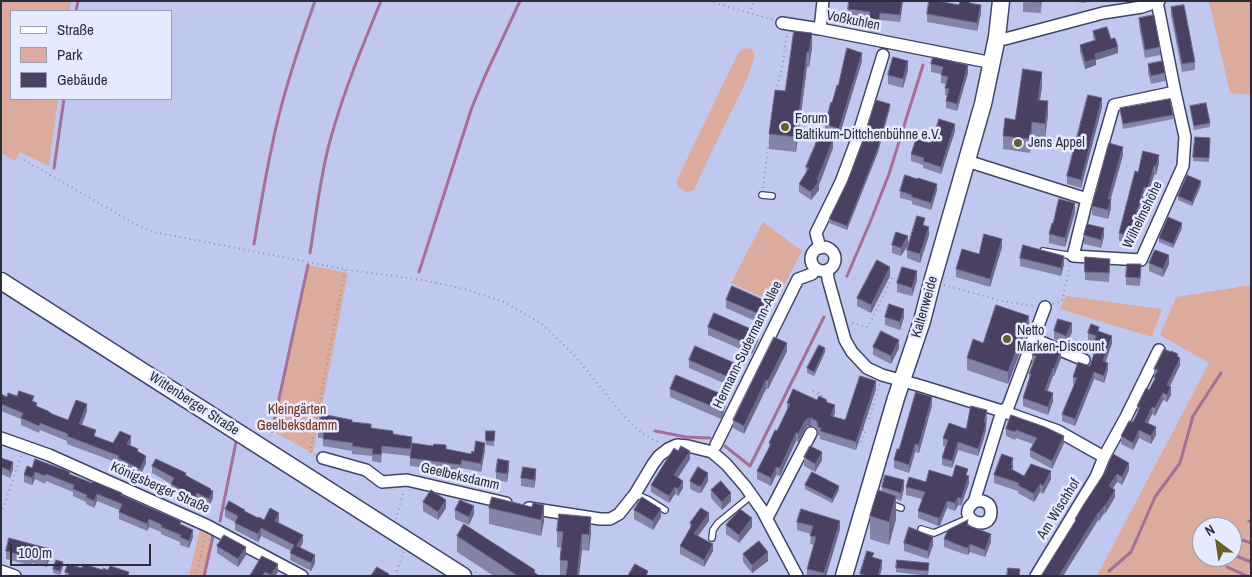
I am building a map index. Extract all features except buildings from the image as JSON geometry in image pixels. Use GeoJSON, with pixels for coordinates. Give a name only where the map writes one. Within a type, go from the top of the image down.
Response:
{"type":"FeatureCollection","features":[{"type":"Feature","properties":{"kind":"main road","name":"Kaltenweide"},"geometry":{"type":"LineString","coordinates":[[844,576],[872,497],[902,381],[922,321],[983,104],[997,37],[1001,1]]}},
{"type":"Feature","properties":{"kind":"main road","name":"Wittenberger Straße"},"geometry":{"type":"LineString","coordinates":[[1,281],[464,576]]}},
{"type":"Feature","properties":{"kind":"street"},"geometry":{"type":"LineString","coordinates":[[820,29],[824,1]]}},
{"type":"Feature","properties":{"kind":"street"},"geometry":{"type":"LineString","coordinates":[[997,37],[1005,39],[1103,13],[1142,7],[1158,2]]}},
{"type":"Feature","properties":{"kind":"street","name":"Wilhelmshöhe"},"geometry":{"type":"LineString","coordinates":[[1073,256],[1141,260],[1183,166],[1185,137],[1158,2]]}},
{"type":"Feature","properties":{"kind":"street","name":"Voßkuhlen"},"geometry":{"type":"LineString","coordinates":[[786,24],[992,63]]}},
{"type":"Feature","properties":{"kind":"street"},"geometry":{"type":"LineString","coordinates":[[820,248],[816,233],[844,174],[883,55]]}},
{"type":"Feature","properties":{"kind":"street"},"geometry":{"type":"LineString","coordinates":[[1073,256],[1114,105],[1175,92]]}},
{"type":"Feature","properties":{"kind":"street"},"geometry":{"type":"LineString","coordinates":[[967,161],[1087,199]]}},
{"type":"Feature","properties":{"kind":"street"},"geometry":{"type":"LineString","coordinates":[[820,248],[827,248],[833,252],[834,262],[833,266],[822,269],[814,266],[811,259],[814,252],[820,248]]}},
{"type":"Feature","properties":{"kind":"street"},"geometry":{"type":"LineString","coordinates":[[822,269],[828,279],[845,340],[852,352],[867,368],[882,375],[1002,411],[1058,431],[1104,457]]}},
{"type":"Feature","properties":{"kind":"street","name":"Hermann-Sudermann-Allee"},"geometry":{"type":"LineString","coordinates":[[716,445],[798,279],[822,269]]}},
{"type":"Feature","properties":{"kind":"street"},"geometry":{"type":"LineString","coordinates":[[974,502],[978,500],[990,506],[991,515],[989,519],[981,524],[969,518],[968,509],[974,502],[1002,411],[1008,407],[1045,307]]}},
{"type":"Feature","properties":{"kind":"street"},"geometry":{"type":"LineString","coordinates":[[1034,339],[1084,360]]}},
{"type":"Feature","properties":{"kind":"street","name":"Am Wischhof"},"geometry":{"type":"LineString","coordinates":[[1036,576],[1096,477],[1104,457],[1159,350]]}},
{"type":"Feature","properties":{"kind":"street"},"geometry":{"type":"LineString","coordinates":[[767,518],[811,433]]}},
{"type":"Feature","properties":{"kind":"street","name":"Königsberger Straße"},"geometry":{"type":"LineString","coordinates":[[1,438],[49,455],[208,526],[290,573],[302,576]]}},
{"type":"Feature","properties":{"kind":"street"},"geometry":{"type":"LineString","coordinates":[[668,449],[676,445],[712,452],[726,464],[745,486],[767,518],[797,576]]}},
{"type":"Feature","properties":{"kind":"street","name":"Geelbeksdamm"},"geometry":{"type":"LineString","coordinates":[[322,458],[366,470],[382,482],[407,480],[521,506],[610,519],[619,514],[635,494],[659,456],[668,449]]}},
{"type":"Feature","properties":{"kind":"street"},"geometry":{"type":"LineString","coordinates":[[1,572],[15,576]]}},
{"type":"Feature","properties":{"kind":"lane"},"geometry":{"type":"LineString","coordinates":[[762,195],[772,196]]}},
{"type":"Feature","properties":{"kind":"lane"},"geometry":{"type":"LineString","coordinates":[[1037,250],[1073,256]]}},
{"type":"Feature","properties":{"kind":"lane"},"geometry":{"type":"LineString","coordinates":[[635,494],[665,510]]}},
{"type":"Feature","properties":{"kind":"lane"},"geometry":{"type":"LineString","coordinates":[[712,538],[713,530],[718,524],[752,496]]}},
{"type":"Feature","properties":{"kind":"lane"},"geometry":{"type":"LineString","coordinates":[[884,501],[901,508]]}},
{"type":"Feature","properties":{"kind":"lane"},"geometry":{"type":"LineString","coordinates":[[921,529],[934,533],[969,518]]}},
{"type":"Feature","properties":{"kind":"path"},"geometry":{"type":"LineString","coordinates":[[709,1],[786,24],[782,68],[775,93]]}},
{"type":"Feature","properties":{"kind":"path"},"geometry":{"type":"LineString","coordinates":[[748,13],[755,1]]}},
{"type":"Feature","properties":{"kind":"path"},"geometry":{"type":"LineString","coordinates":[[762,195],[769,139]]}},
{"type":"Feature","properties":{"kind":"path"},"geometry":{"type":"LineString","coordinates":[[24,160],[135,224],[154,232],[345,269],[422,280],[465,289],[504,302],[542,324],[574,355],[624,416],[644,434],[668,449]]}},
{"type":"Feature","properties":{"kind":"path"},"geometry":{"type":"LineString","coordinates":[[932,282],[1002,301],[1045,307],[1062,301],[1073,256]]}},
{"type":"Feature","properties":{"kind":"path"},"geometry":{"type":"LineString","coordinates":[[322,458],[310,452],[345,269]]}},
{"type":"Feature","properties":{"kind":"path"},"geometry":{"type":"LineString","coordinates":[[852,323],[868,327],[892,278]]}},
{"type":"Feature","properties":{"kind":"path"},"geometry":{"type":"LineString","coordinates":[[869,419],[881,382]]}},
{"type":"Feature","properties":{"kind":"path"},"geometry":{"type":"LineString","coordinates":[[813,391],[822,395],[819,402]]}},
{"type":"Feature","properties":{"kind":"path"},"geometry":{"type":"LineString","coordinates":[[858,427],[866,430],[861,442]]}},
{"type":"Feature","properties":{"kind":"path"},"geometry":{"type":"LineString","coordinates":[[1,514],[24,446]]}},
{"type":"Feature","properties":{"kind":"path"},"geometry":{"type":"LineString","coordinates":[[395,521],[407,480]]}},
{"type":"Feature","properties":{"kind":"path"},"geometry":{"type":"LineString","coordinates":[[196,576],[208,526]]}},
{"type":"Feature","properties":{"kind":"green space"},"geometry":{"type":"Polygon","coordinates":[[[1,1],[71,1],[69,10],[10,10],[10,100],[58,100],[49,166],[20,152],[15,161],[1,153],[1,1]]]}},
{"type":"Feature","properties":{"kind":"green space"},"geometry":{"type":"Polygon","coordinates":[[[1209,1],[1251,1],[1251,95],[1230,93],[1209,1]]]}},
{"type":"Feature","properties":{"kind":"green space"},"geometry":{"type":"Polygon","coordinates":[[[745,48],[752,49],[755,56],[747,79],[693,191],[686,192],[677,186],[677,180],[738,53],[745,48]]]}},
{"type":"Feature","properties":{"kind":"green space"},"geometry":{"type":"Polygon","coordinates":[[[763,222],[802,251],[775,303],[731,283],[763,222]]]}},
{"type":"Feature","properties":{"kind":"green space","name":"Kleingärten Geelbeksdamm"},"geometry":{"type":"Polygon","coordinates":[[[308,265],[348,273],[313,453],[272,431],[308,265]]]}},
{"type":"Feature","properties":{"kind":"green space"},"geometry":{"type":"Polygon","coordinates":[[[1251,285],[1251,576],[1097,576],[1209,363],[1160,335],[1176,297],[1251,285]]]}},
{"type":"Feature","properties":{"kind":"green space"},"geometry":{"type":"Polygon","coordinates":[[[1066,296],[1162,309],[1152,337],[1060,309],[1066,296]]]}},
{"type":"Feature","properties":{"kind":"green space"},"geometry":{"type":"Polygon","coordinates":[[[200,528],[215,535],[206,576],[189,576],[200,528]]]}},
{"type":"Feature","properties":{"kind":"waterway"},"geometry":{"type":"LineString","coordinates":[[76,10],[78,1]]}},
{"type":"Feature","properties":{"kind":"waterway"},"geometry":{"type":"LineString","coordinates":[[254,244],[278,119],[315,1]]}},
{"type":"Feature","properties":{"kind":"waterway"},"geometry":{"type":"LineString","coordinates":[[310,253],[321,183],[335,123],[381,1]]}},
{"type":"Feature","properties":{"kind":"waterway"},"geometry":{"type":"LineString","coordinates":[[419,272],[472,107],[520,1]]}},
{"type":"Feature","properties":{"kind":"waterway"},"geometry":{"type":"LineString","coordinates":[[847,276],[889,174],[923,65]]}},
{"type":"Feature","properties":{"kind":"waterway"},"geometry":{"type":"LineString","coordinates":[[54,168],[64,100]]}},
{"type":"Feature","properties":{"kind":"waterway"},"geometry":{"type":"LineString","coordinates":[[272,431],[308,265]]}},
{"type":"Feature","properties":{"kind":"waterway"},"geometry":{"type":"LineString","coordinates":[[725,446],[750,466],[824,317]]}},
{"type":"Feature","properties":{"kind":"waterway"},"geometry":{"type":"LineString","coordinates":[[1109,571],[1131,552],[1155,497],[1180,463],[1193,416],[1221,373]]}},
{"type":"Feature","properties":{"kind":"waterway"},"geometry":{"type":"LineString","coordinates":[[655,431],[686,437],[710,438]]}},
{"type":"Feature","properties":{"kind":"waterway"},"geometry":{"type":"LineString","coordinates":[[220,521],[236,442]]}},
{"type":"Feature","properties":{"kind":"waterway"},"geometry":{"type":"LineString","coordinates":[[204,576],[213,536]]}},
{"type":"Feature","properties":{"kind":"waterway"},"geometry":{"type":"LineString","coordinates":[[1242,540],[1251,543]]}},
{"type":"Feature","properties":{"kind":"waterway"},"geometry":{"type":"LineString","coordinates":[[1242,558],[1251,562]]}},
{"type":"Feature","properties":{"kind":"waterway"},"geometry":{"type":"LineString","coordinates":[[1227,567],[1247,576]]}},
{"type":"Feature","properties":{"kind":"place","name":"Forum Baltikum-Dittchenbühne e.V."},"geometry":{"type":"Point","coordinates":[785,127]}},
{"type":"Feature","properties":{"kind":"place","name":"Jens Appel"},"geometry":{"type":"Point","coordinates":[1018,143]}},
{"type":"Feature","properties":{"kind":"place","name":"Netto Marken-Discount"},"geometry":{"type":"Point","coordinates":[1007,339]}}]}
